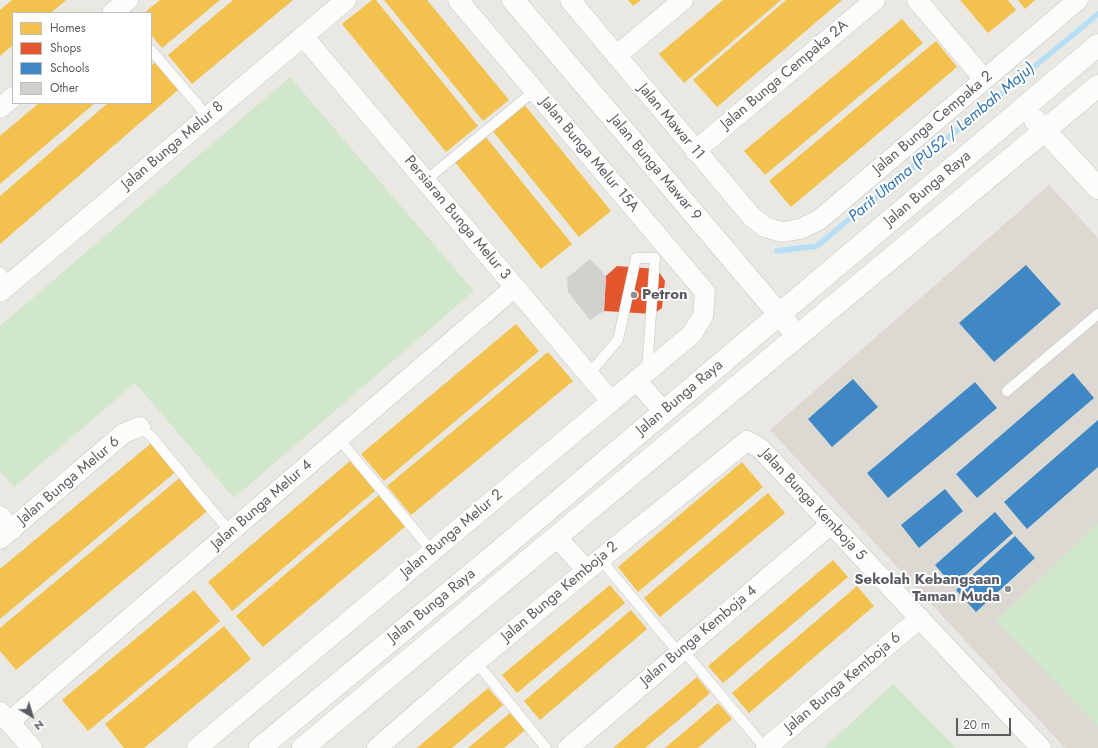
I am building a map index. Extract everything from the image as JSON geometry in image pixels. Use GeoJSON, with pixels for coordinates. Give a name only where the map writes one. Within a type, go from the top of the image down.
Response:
{"type":"FeatureCollection","features":[{"type":"Feature","properties":{"kind":"street","name":"Jalan Bunga Melur 8"},"geometry":{"type":"LineString","coordinates":[[3,283],[208,117],[346,0]]}},
{"type":"Feature","properties":{"kind":"street","name":"Jalan Bunga Melur 15A"},"geometry":{"type":"LineString","coordinates":[[458,0],[534,91],[660,252],[705,292],[703,316]]}},
{"type":"Feature","properties":{"kind":"street","name":"Jalan Bunga Mawar 9"},"geometry":{"type":"LineString","coordinates":[[513,0],[797,336]]}},
{"type":"Feature","properties":{"kind":"street","name":"Jalan Mawar 11"},"geometry":{"type":"LineString","coordinates":[[570,0],[695,151],[752,217],[765,227],[782,232]]}},
{"type":"Feature","properties":{"kind":"street"},"geometry":{"type":"LineString","coordinates":[[616,56],[683,0]]}},
{"type":"Feature","properties":{"kind":"street","name":"Jalan Bunga Cempaka 2A"},"geometry":{"type":"LineString","coordinates":[[695,151],[875,0]]}},
{"type":"Feature","properties":{"kind":"street"},"geometry":{"type":"LineString","coordinates":[[917,0],[984,80]]}},
{"type":"Feature","properties":{"kind":"street","name":"Jalan Bunga Cempaka 2"},"geometry":{"type":"LineString","coordinates":[[782,232],[800,229],[819,220],[1078,0]]}},
{"type":"Feature","properties":{"kind":"street","name":"Persiaran Bunga Melur 3"},"geometry":{"type":"LineString","coordinates":[[303,36],[611,400]]}},
{"type":"Feature","properties":{"kind":"street","name":"Jalan Bunga Raya"},"geometry":{"type":"LineString","coordinates":[[260,748],[491,558],[1098,45]]}},
{"type":"Feature","properties":{"kind":"street","name":"Jalan Bunga Raya"},"geometry":{"type":"LineString","coordinates":[[303,748],[1098,86]]}},
{"type":"Feature","properties":{"kind":"street"},"geometry":{"type":"LineString","coordinates":[[0,108],[12,98]]}},
{"type":"Feature","properties":{"kind":"street"},"geometry":{"type":"LineString","coordinates":[[1024,107],[1098,188]]}},
{"type":"Feature","properties":{"kind":"street","name":"Jalan Bunga Melur 4"},"geometry":{"type":"LineString","coordinates":[[5,717],[230,532],[515,287]]}},
{"type":"Feature","properties":{"kind":"street","name":"Jalan Bunga Melur 2"},"geometry":{"type":"LineString","coordinates":[[197,748],[611,400],[692,334],[703,316]]}},
{"type":"Feature","properties":{"kind":"street"},"geometry":{"type":"LineString","coordinates":[[642,375],[664,412]]}},
{"type":"Feature","properties":{"kind":"street","name":"Jalan Bunga Melur 6"},"geometry":{"type":"LineString","coordinates":[[4,528],[124,434],[140,427]]}},
{"type":"Feature","properties":{"kind":"street","name":"Jalan Bunga Kemboja 5"},"geometry":{"type":"LineString","coordinates":[[747,441],[760,448],[1041,748]]}},
{"type":"Feature","properties":{"kind":"street","name":"Jalan Bunga Kemboja 2"},"geometry":{"type":"LineString","coordinates":[[377,748],[476,662],[593,565],[747,441]]}},
{"type":"Feature","properties":{"kind":"street","name":"Jalan Bunga Kemboja 4"},"geometry":{"type":"LineString","coordinates":[[568,748],[831,524]]}},
{"type":"Feature","properties":{"kind":"street"},"geometry":{"type":"LineString","coordinates":[[556,537],[593,565]]}},
{"type":"Feature","properties":{"kind":"street","name":"Jalan Bunga Kemboja 6"},"geometry":{"type":"LineString","coordinates":[[766,748],[920,618]]}},
{"type":"Feature","properties":{"kind":"street"},"geometry":{"type":"LineString","coordinates":[[5,717],[32,748]]}},
{"type":"Feature","properties":{"kind":"lane"},"geometry":{"type":"LineString","coordinates":[[152,51],[208,117]]}},
{"type":"Feature","properties":{"kind":"lane"},"geometry":{"type":"LineString","coordinates":[[425,181],[534,91]]}},
{"type":"Feature","properties":{"kind":"lane"},"geometry":{"type":"LineString","coordinates":[[589,374],[618,340],[636,258],[660,252],[642,375]]}},
{"type":"Feature","properties":{"kind":"lane"},"geometry":{"type":"LineString","coordinates":[[1007,392],[1098,314]]}},
{"type":"Feature","properties":{"kind":"lane"},"geometry":{"type":"LineString","coordinates":[[140,427],[151,436],[230,532]]}},
{"type":"Feature","properties":{"kind":"lane"},"geometry":{"type":"LineString","coordinates":[[339,439],[432,551]]}},
{"type":"Feature","properties":{"kind":"lane"},"geometry":{"type":"LineString","coordinates":[[593,565],[681,652],[766,748]]}},
{"type":"Feature","properties":{"kind":"lane"},"geometry":{"type":"LineString","coordinates":[[476,662],[546,748]]}},
{"type":"Feature","properties":{"kind":"shaded area","name":"Sekolah Kebangsaan Taman Muda"},"geometry":{"type":"Polygon","coordinates":[[[1049,185],[1098,238],[1098,748],[1065,748],[770,430],[1049,185]]]}},
{"type":"Feature","properties":{"kind":"green space"},"geometry":{"type":"Polygon","coordinates":[[[290,77],[474,291],[234,498],[135,383],[14,487],[0,471],[0,326],[290,77]]]}},
{"type":"Feature","properties":{"kind":"green space"},"geometry":{"type":"Polygon","coordinates":[[[1098,523],[1098,726],[996,621],[1098,523]]]}},
{"type":"Feature","properties":{"kind":"green space"},"geometry":{"type":"Polygon","coordinates":[[[893,684],[956,748],[824,748],[893,684]]]}},
{"type":"Feature","properties":{"kind":"building: Homes"},"geometry":{"type":"Polygon","coordinates":[[[12,0],[66,0],[52,12],[12,12],[12,46],[0,56],[0,10],[12,0]]]}},
{"type":"Feature","properties":{"kind":"building: Homes"},"geometry":{"type":"Polygon","coordinates":[[[160,0],[220,0],[162,48],[152,36],[152,12],[145,12],[160,0]]]}},
{"type":"Feature","properties":{"kind":"building: Homes"},"geometry":{"type":"Polygon","coordinates":[[[233,0],[293,0],[192,84],[168,55],[233,0]]]}},
{"type":"Feature","properties":{"kind":"building: Homes"},"geometry":{"type":"Polygon","coordinates":[[[372,0],[376,0],[478,126],[446,152],[342,24],[372,0]]]}},
{"type":"Feature","properties":{"kind":"building: Homes"},"geometry":{"type":"Polygon","coordinates":[[[384,0],[427,0],[509,100],[483,121],[384,0]]]}},
{"type":"Feature","properties":{"kind":"building: Homes"},"geometry":{"type":"Polygon","coordinates":[[[628,0],[641,0],[633,6],[628,0]]]}},
{"type":"Feature","properties":{"kind":"building: Homes"},"geometry":{"type":"Polygon","coordinates":[[[723,0],[781,0],[684,83],[659,54],[723,0]]]}},
{"type":"Feature","properties":{"kind":"building: Homes"},"geometry":{"type":"Polygon","coordinates":[[[786,0],[842,0],[717,107],[693,80],[786,0]]]}},
{"type":"Feature","properties":{"kind":"building: Homes"},"geometry":{"type":"Polygon","coordinates":[[[960,0],[1008,0],[1016,10],[988,33],[960,0]]]}},
{"type":"Feature","properties":{"kind":"building: Homes"},"geometry":{"type":"Polygon","coordinates":[[[1018,0],[1035,0],[1025,9],[1018,0]]]}},
{"type":"Feature","properties":{"kind":"building: Homes"},"geometry":{"type":"Polygon","coordinates":[[[902,19],[923,43],[765,175],[744,151],[902,19]]]}},
{"type":"Feature","properties":{"kind":"building: Homes"},"geometry":{"type":"Polygon","coordinates":[[[936,41],[957,67],[791,207],[769,181],[936,41]]]}},
{"type":"Feature","properties":{"kind":"building: Homes"},"geometry":{"type":"Polygon","coordinates":[[[155,62],[178,90],[0,244],[0,196],[107,104],[152,104],[152,65],[155,62]]]}},
{"type":"Feature","properties":{"kind":"building: Homes"},"geometry":{"type":"Polygon","coordinates":[[[523,103],[611,211],[579,237],[491,129],[523,103]]]}},
{"type":"Feature","properties":{"kind":"building: Homes"},"geometry":{"type":"Polygon","coordinates":[[[38,104],[94,104],[0,184],[0,136],[38,104]]]}},
{"type":"Feature","properties":{"kind":"building: Homes"},"geometry":{"type":"Polygon","coordinates":[[[485,136],[572,244],[541,269],[454,161],[485,136]]]}},
{"type":"Feature","properties":{"kind":"building: Homes"},"geometry":{"type":"Polygon","coordinates":[[[516,324],[539,351],[384,481],[361,454],[516,324]]]}},
{"type":"Feature","properties":{"kind":"building: Homes"},"geometry":{"type":"Polygon","coordinates":[[[548,352],[573,381],[411,515],[387,486],[548,352]]]}},
{"type":"Feature","properties":{"kind":"building: Homes"},"geometry":{"type":"Polygon","coordinates":[[[154,441],[178,470],[0,619],[0,569],[154,441]]]}},
{"type":"Feature","properties":{"kind":"building: Homes"},"geometry":{"type":"Polygon","coordinates":[[[350,461],[375,491],[232,611],[208,582],[350,461]]]}},
{"type":"Feature","properties":{"kind":"building: Homes"},"geometry":{"type":"Polygon","coordinates":[[[742,462],[763,487],[638,592],[618,567],[742,462]]]}},
{"type":"Feature","properties":{"kind":"building: Homes"},"geometry":{"type":"Polygon","coordinates":[[[183,475],[211,508],[16,670],[0,651],[0,628],[183,475]]]}},
{"type":"Feature","properties":{"kind":"building: Homes"},"geometry":{"type":"Polygon","coordinates":[[[768,493],[785,513],[660,617],[644,598],[768,493]]]}},
{"type":"Feature","properties":{"kind":"building: Homes"},"geometry":{"type":"Polygon","coordinates":[[[380,494],[407,525],[263,647],[236,616],[380,494]]]}},
{"type":"Feature","properties":{"kind":"building: Homes"},"geometry":{"type":"Polygon","coordinates":[[[833,560],[848,577],[723,683],[708,666],[833,560]]]}},
{"type":"Feature","properties":{"kind":"building: Homes"},"geometry":{"type":"Polygon","coordinates":[[[610,585],[625,603],[517,693],[502,675],[610,585]]]}},
{"type":"Feature","properties":{"kind":"building: Homes"},"geometry":{"type":"Polygon","coordinates":[[[857,586],[874,606],[749,713],[732,693],[857,586]]]}},
{"type":"Feature","properties":{"kind":"building: Homes"},"geometry":{"type":"Polygon","coordinates":[[[194,590],[220,621],[88,731],[62,700],[194,590]]]}},
{"type":"Feature","properties":{"kind":"building: Homes"},"geometry":{"type":"Polygon","coordinates":[[[631,610],[647,629],[540,720],[524,701],[631,610]]]}},
{"type":"Feature","properties":{"kind":"building: Homes"},"geometry":{"type":"Polygon","coordinates":[[[224,626],[251,659],[144,748],[124,748],[105,724],[224,626]]]}},
{"type":"Feature","properties":{"kind":"building: Homes"},"geometry":{"type":"Polygon","coordinates":[[[697,677],[710,693],[693,708],[645,748],[613,748],[697,677]]]}},
{"type":"Feature","properties":{"kind":"building: Homes"},"geometry":{"type":"Polygon","coordinates":[[[488,688],[503,705],[452,748],[417,748],[488,688]]]}},
{"type":"Feature","properties":{"kind":"building: Homes"},"geometry":{"type":"Polygon","coordinates":[[[718,703],[732,719],[698,748],[665,748],[718,703]]]}},
{"type":"Feature","properties":{"kind":"building: Homes"},"geometry":{"type":"Polygon","coordinates":[[[510,713],[525,730],[504,748],[468,748],[510,713]]]}},
{"type":"Feature","properties":{"kind":"building: Shops","name":"Petron"},"geometry":{"type":"Polygon","coordinates":[[[617,266],[657,269],[665,281],[662,308],[653,314],[604,311],[606,276],[617,266]]]}},
{"type":"Feature","properties":{"kind":"building: Schools"},"geometry":{"type":"Polygon","coordinates":[[[1026,265],[1061,304],[994,362],[959,323],[1026,265]]]}},
{"type":"Feature","properties":{"kind":"building: Schools"},"geometry":{"type":"Polygon","coordinates":[[[1073,373],[1094,398],[977,498],[956,474],[1073,373]]]}},
{"type":"Feature","properties":{"kind":"building: Schools"},"geometry":{"type":"Polygon","coordinates":[[[853,379],[878,407],[832,447],[808,419],[853,379]]]}},
{"type":"Feature","properties":{"kind":"building: Schools"},"geometry":{"type":"Polygon","coordinates":[[[975,382],[997,408],[888,498],[867,473],[975,382]]]}},
{"type":"Feature","properties":{"kind":"building: Schools"},"geometry":{"type":"Polygon","coordinates":[[[1098,420],[1098,467],[1027,529],[1004,502],[1098,420]]]}},
{"type":"Feature","properties":{"kind":"building: Schools"},"geometry":{"type":"Polygon","coordinates":[[[945,489],[963,511],[919,548],[901,525],[945,489]]]}},
{"type":"Feature","properties":{"kind":"building: Schools"},"geometry":{"type":"Polygon","coordinates":[[[995,512],[1013,533],[953,586],[935,565],[995,512]]]}},
{"type":"Feature","properties":{"kind":"building: Schools"},"geometry":{"type":"Polygon","coordinates":[[[1015,536],[1035,558],[976,612],[956,590],[1015,536]]]}},
{"type":"Feature","properties":{"kind":"building: Other"},"geometry":{"type":"Polygon","coordinates":[[[590,259],[606,276],[604,311],[590,320],[568,292],[567,278],[590,259]]]}},
{"type":"Feature","properties":{"kind":"waterway","name":"Parit Utama (PU52 / Lembah Maju)"},"geometry":{"type":"LineString","coordinates":[[777,251],[817,246],[1098,14]]}},
{"type":"Feature","properties":{"kind":"place","name":"Petron"},"geometry":{"type":"Point","coordinates":[634,295]}},
{"type":"Feature","properties":{"kind":"place","name":"Sekolah Kebangsaan Taman Muda"},"geometry":{"type":"Point","coordinates":[1008,589]}}]}
